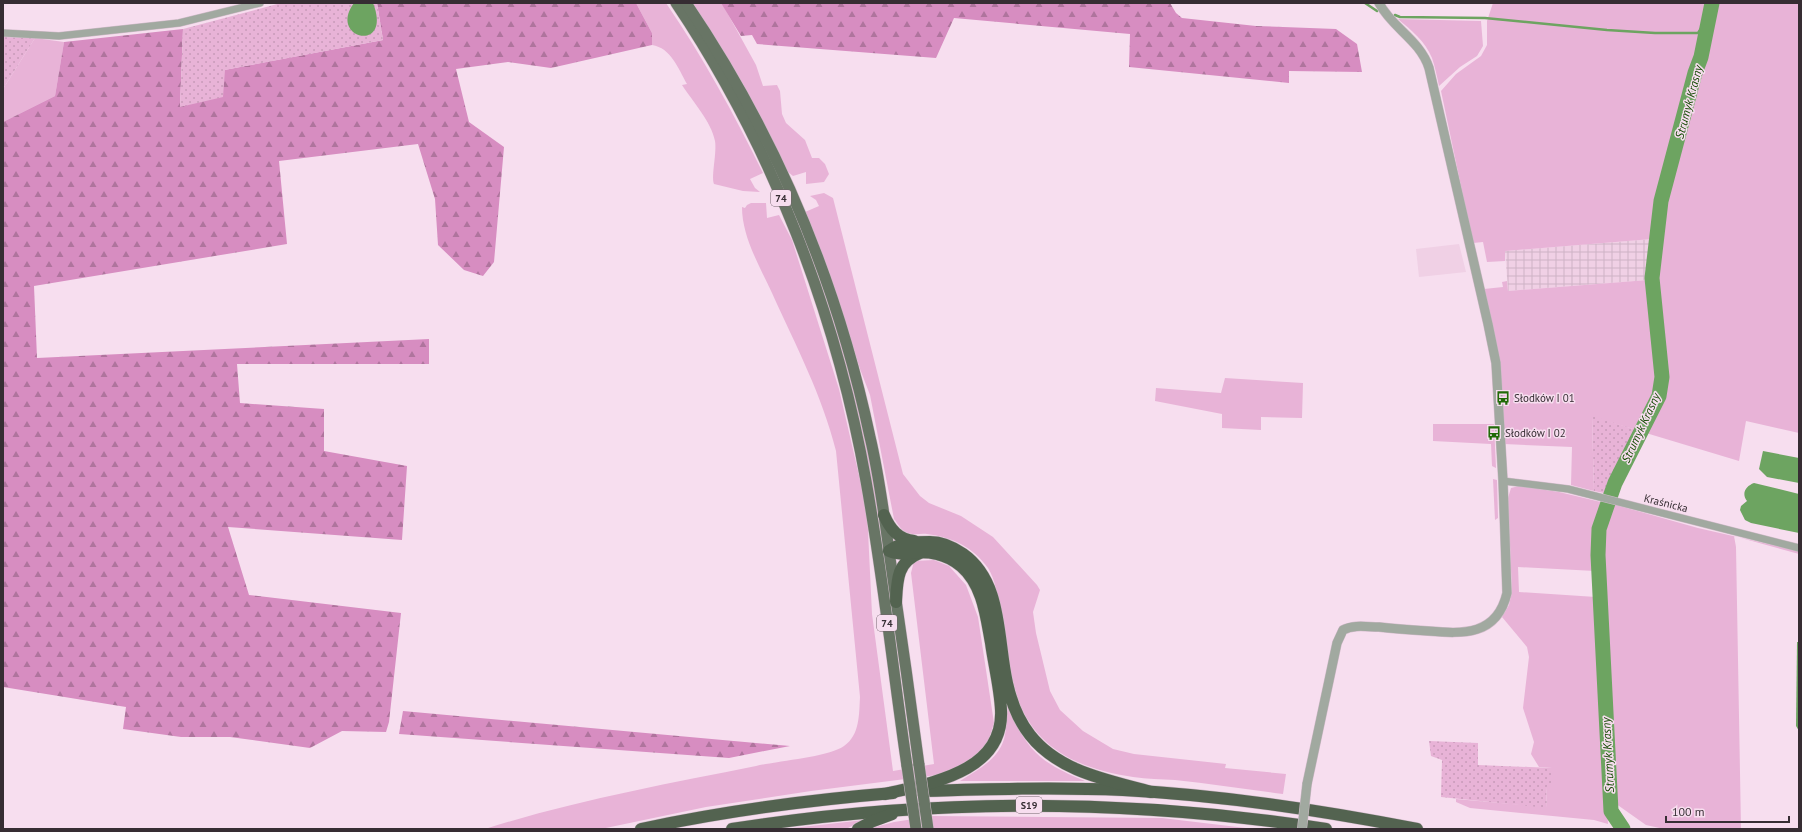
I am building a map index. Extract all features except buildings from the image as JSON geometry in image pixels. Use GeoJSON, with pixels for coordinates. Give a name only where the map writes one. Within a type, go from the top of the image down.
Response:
{"type":"FeatureCollection","features":[{"type":"Feature","properties":{"kind":"highway"},"geometry":{"type":"LineString","coordinates":[[884,515],[892,530],[900,536],[955,561],[975,582],[983,604],[1001,711],[997,736],[992,746],[985,755],[971,766],[938,781],[885,794]]}},
{"type":"Feature","properties":{"kind":"highway"},"geometry":{"type":"LineString","coordinates":[[889,551],[896,554],[922,547],[943,544],[969,558],[984,577],[993,602],[1010,694],[1020,720],[1038,744],[1054,758],[1077,770],[1151,792]]}},
{"type":"Feature","properties":{"kind":"highway"},"geometry":{"type":"LineString","coordinates":[[896,602],[898,574],[901,568],[922,547]]}},
{"type":"Feature","properties":{"kind":"highway","name":"S19"},"geometry":{"type":"LineString","coordinates":[[641,829],[691,819],[814,800],[885,794],[1028,788],[1151,792],[1189,795],[1302,809],[1417,829]]}},
{"type":"Feature","properties":{"kind":"highway","name":"S19"},"geometry":{"type":"LineString","coordinates":[[732,829],[814,817],[909,808],[1026,805],[1110,806],[1219,815],[1326,829]]}},
{"type":"Feature","properties":{"kind":"highway"},"geometry":{"type":"LineString","coordinates":[[858,829],[874,821],[909,808]]}},
{"type":"Feature","properties":{"kind":"main road","name":"74"},"geometry":{"type":"LineString","coordinates":[[676,3],[713,62],[736,103],[778,191],[811,273],[828,323],[850,409],[866,481],[916,829]]}},
{"type":"Feature","properties":{"kind":"main road","name":"74"},"geometry":{"type":"LineString","coordinates":[[686,3],[717,51],[755,118],[783,174],[810,238],[836,310],[863,404],[875,457],[928,829]]}},
{"type":"Feature","properties":{"kind":"main road"},"geometry":{"type":"LineString","coordinates":[[877,553],[889,551]]}},
{"type":"Feature","properties":{"kind":"street"},"geometry":{"type":"LineString","coordinates":[[3,33],[59,36],[179,23],[260,3]]}},
{"type":"Feature","properties":{"kind":"street"},"geometry":{"type":"LineString","coordinates":[[1302,829],[1307,784],[1337,643],[1343,630],[1363,626],[1466,632],[1484,626],[1501,611],[1507,593],[1503,481],[1496,364],[1431,72],[1427,60],[1419,48],[1390,18],[1380,3]]}},
{"type":"Feature","properties":{"kind":"street","name":"Kraśnicka"},"geometry":{"type":"LineString","coordinates":[[1503,481],[1568,489],[1678,518],[1734,530],[1799,548]]}},
{"type":"Feature","properties":{"kind":"shaded area"},"geometry":{"type":"Polygon","coordinates":[[[281,3],[377,3],[383,40],[225,70],[223,97],[180,107],[183,29],[281,3]]]}},
{"type":"Feature","properties":{"kind":"shaded area"},"geometry":{"type":"Polygon","coordinates":[[[354,3],[373,3],[377,19],[375,30],[369,35],[361,36],[353,32],[348,25],[348,15],[354,3]]]}},
{"type":"Feature","properties":{"kind":"shaded area"},"geometry":{"type":"Polygon","coordinates":[[[636,3],[666,3],[680,23],[718,86],[763,173],[750,179],[755,188],[760,192],[743,191],[714,184],[715,141],[710,126],[682,85],[687,84],[677,65],[664,50],[652,45],[652,33],[636,3]]]}},
{"type":"Feature","properties":{"kind":"shaded area"},"geometry":{"type":"Polygon","coordinates":[[[693,3],[721,3],[724,7],[756,65],[763,86],[777,85],[780,91],[782,114],[786,123],[805,140],[812,158],[819,158],[825,164],[829,174],[824,182],[806,184],[806,172],[793,176],[788,172],[743,84],[693,3]]]}},
{"type":"Feature","properties":{"kind":"shaded area"},"geometry":{"type":"Polygon","coordinates":[[[1493,3],[1710,3],[1698,57],[1658,201],[1652,239],[1505,251],[1505,261],[1487,262],[1483,242],[1473,243],[1441,91],[1456,74],[1481,56],[1487,45],[1487,21],[1493,3]]]}},
{"type":"Feature","properties":{"kind":"shaded area"},"geometry":{"type":"Polygon","coordinates":[[[1716,3],[1799,3],[1799,433],[1746,421],[1739,461],[1646,433],[1666,383],[1656,281],[1664,209],[1716,3]]]}},
{"type":"Feature","properties":{"kind":"shaded area"},"geometry":{"type":"Polygon","coordinates":[[[1398,19],[1481,21],[1483,46],[1477,56],[1460,67],[1439,86],[1432,58],[1426,46],[1398,19]]]}},
{"type":"Feature","properties":{"kind":"shaded area"},"geometry":{"type":"Polygon","coordinates":[[[3,37],[35,38],[3,89],[3,37]]]}},
{"type":"Feature","properties":{"kind":"shaded area"},"geometry":{"type":"Polygon","coordinates":[[[35,38],[64,42],[55,96],[3,122],[3,89],[35,38]]]}},
{"type":"Feature","properties":{"kind":"shaded area"},"geometry":{"type":"Polygon","coordinates":[[[824,193],[833,198],[903,474],[920,496],[929,503],[961,516],[993,537],[1037,585],[1040,590],[1033,612],[1036,633],[1050,691],[1060,710],[1083,731],[1113,749],[1134,754],[1226,764],[1225,768],[1286,774],[1283,794],[1175,780],[1138,778],[1093,768],[1075,761],[1059,752],[1044,740],[1032,726],[1022,709],[1015,689],[1008,659],[996,588],[988,568],[976,554],[961,544],[936,535],[909,533],[902,529],[894,519],[870,395],[860,369],[830,275],[805,212],[819,206],[816,200],[810,196],[824,193]]]}},
{"type":"Feature","properties":{"kind":"shaded area"},"geometry":{"type":"Polygon","coordinates":[[[790,199],[815,265],[852,377],[870,458],[882,541],[859,417],[786,200],[790,199]]]}},
{"type":"Feature","properties":{"kind":"shaded area"},"geometry":{"type":"Polygon","coordinates":[[[751,203],[766,203],[767,218],[779,215],[792,240],[839,389],[867,510],[872,614],[893,771],[934,764],[911,573],[914,561],[934,560],[949,566],[966,585],[978,617],[994,723],[988,742],[971,761],[945,774],[811,791],[706,807],[601,829],[485,829],[552,810],[620,794],[765,764],[827,753],[844,746],[856,730],[859,717],[860,697],[836,451],[816,390],[748,241],[742,207],[745,208],[751,203]]]}},
{"type":"Feature","properties":{"kind":"shaded area"},"geometry":{"type":"Polygon","coordinates":[[[1652,239],[1648,280],[1508,291],[1505,251],[1652,239]]]}},
{"type":"Feature","properties":{"kind":"shaded area"},"geometry":{"type":"Polygon","coordinates":[[[1459,244],[1466,272],[1419,277],[1416,249],[1459,244]]]}},
{"type":"Feature","properties":{"kind":"shaded area"},"geometry":{"type":"Polygon","coordinates":[[[1648,280],[1659,378],[1654,395],[1637,430],[1592,417],[1594,491],[1571,485],[1572,447],[1504,444],[1484,289],[1503,287],[1502,282],[1507,281],[1508,291],[1648,280]]]}},
{"type":"Feature","properties":{"kind":"shaded area"},"geometry":{"type":"Polygon","coordinates":[[[1225,378],[1303,383],[1302,418],[1261,417],[1261,430],[1222,428],[1222,414],[1155,401],[1156,388],[1221,393],[1225,378]]]}},
{"type":"Feature","properties":{"kind":"shaded area"},"geometry":{"type":"Polygon","coordinates":[[[1592,416],[1640,431],[1609,494],[1594,491],[1592,416]]]}},
{"type":"Feature","properties":{"kind":"shaded area"},"geometry":{"type":"Polygon","coordinates":[[[1433,424],[1494,424],[1496,468],[1492,466],[1491,444],[1433,441],[1433,424]]]}},
{"type":"Feature","properties":{"kind":"shaded area"},"geometry":{"type":"Polygon","coordinates":[[[1763,451],[1799,458],[1799,483],[1767,477],[1759,469],[1763,451]]]}},
{"type":"Feature","properties":{"kind":"shaded area"},"geometry":{"type":"Polygon","coordinates":[[[1493,479],[1497,480],[1498,518],[1495,520],[1493,479]]]}},
{"type":"Feature","properties":{"kind":"shaded area"},"geometry":{"type":"Polygon","coordinates":[[[1754,483],[1799,494],[1799,533],[1751,523],[1745,520],[1740,510],[1741,506],[1747,501],[1744,493],[1749,486],[1754,483]]]}},
{"type":"Feature","properties":{"kind":"shaded area"},"geometry":{"type":"Polygon","coordinates":[[[1519,486],[1559,492],[1605,503],[1597,529],[1595,571],[1518,567],[1519,592],[1596,597],[1608,824],[1594,820],[1470,808],[1456,802],[1456,799],[1547,807],[1546,787],[1552,768],[1539,767],[1531,754],[1534,742],[1523,708],[1529,657],[1527,647],[1502,617],[1509,605],[1512,592],[1508,498],[1511,488],[1519,486]]]}},
{"type":"Feature","properties":{"kind":"shaded area"},"geometry":{"type":"Polygon","coordinates":[[[1609,503],[1698,528],[1734,536],[1736,547],[1741,829],[1664,829],[1646,825],[1612,801],[1599,555],[1600,530],[1609,503]]]}},
{"type":"Feature","properties":{"kind":"shaded area"},"geometry":{"type":"Polygon","coordinates":[[[1738,537],[1799,551],[1799,554],[1738,537]]]}},
{"type":"Feature","properties":{"kind":"shaded area"},"geometry":{"type":"Polygon","coordinates":[[[1797,642],[1799,642],[1799,731],[1796,726],[1797,642]]]}},
{"type":"Feature","properties":{"kind":"shaded area"},"geometry":{"type":"Polygon","coordinates":[[[1008,707],[1022,735],[1037,754],[1057,768],[1085,781],[960,781],[986,764],[997,753],[1005,735],[1008,707]]]}},
{"type":"Feature","properties":{"kind":"shaded area"},"geometry":{"type":"Polygon","coordinates":[[[1429,741],[1478,743],[1478,765],[1552,768],[1553,785],[1546,787],[1547,808],[1441,797],[1442,760],[1431,756],[1429,741]]]}},
{"type":"Feature","properties":{"kind":"shaded area"},"geometry":{"type":"Polygon","coordinates":[[[933,816],[1162,818],[1254,829],[868,829],[894,822],[933,816]]]}},
{"type":"Feature","properties":{"kind":"shaded area"},"geometry":{"type":"Polygon","coordinates":[[[864,820],[846,829],[784,829],[864,820]]]}},
{"type":"Feature","properties":{"kind":"green space"},"geometry":{"type":"Polygon","coordinates":[[[377,3],[636,3],[652,33],[652,45],[551,68],[508,62],[456,69],[469,122],[504,147],[494,262],[483,276],[464,270],[438,245],[435,199],[418,144],[279,161],[287,244],[34,286],[37,358],[429,339],[429,364],[237,364],[240,403],[324,409],[324,451],[407,466],[402,540],[228,527],[249,595],[401,613],[389,722],[386,732],[342,731],[310,748],[230,737],[181,737],[123,729],[126,707],[3,687],[3,122],[55,96],[64,42],[183,29],[180,106],[224,70],[383,40],[377,3]]]}},
{"type":"Feature","properties":{"kind":"green space"},"geometry":{"type":"Polygon","coordinates":[[[721,3],[1170,3],[1176,13],[1182,18],[1256,26],[1336,29],[1357,44],[1362,72],[1289,71],[1289,83],[1129,67],[1130,34],[954,18],[936,58],[757,44],[752,35],[741,36],[721,3]]]}},
{"type":"Feature","properties":{"kind":"green space"},"geometry":{"type":"Polygon","coordinates":[[[403,711],[790,746],[729,758],[399,734],[403,711]]]}},
{"type":"Feature","properties":{"kind":"waterway"},"geometry":{"type":"LineString","coordinates":[[1365,3],[1377,11]]}},
{"type":"Feature","properties":{"kind":"waterway","name":"Strumyk Krasny"},"geometry":{"type":"LineString","coordinates":[[1623,829],[1611,811],[1598,555],[1599,529],[1615,483],[1659,396],[1662,377],[1652,278],[1661,201],[1695,73],[1701,57],[1712,3]]}},
{"type":"Feature","properties":{"kind":"waterway"},"geometry":{"type":"LineString","coordinates":[[1395,15],[1400,17],[1485,18],[1607,30],[1655,33],[1698,33],[1704,24],[1708,22]]}},
{"type":"Feature","properties":{"kind":"place","name":"Słodków I 01"},"geometry":{"type":"Point","coordinates":[1503,398]}},
{"type":"Feature","properties":{"kind":"place","name":"Słodków I 02"},"geometry":{"type":"Point","coordinates":[1494,433]}}]}
